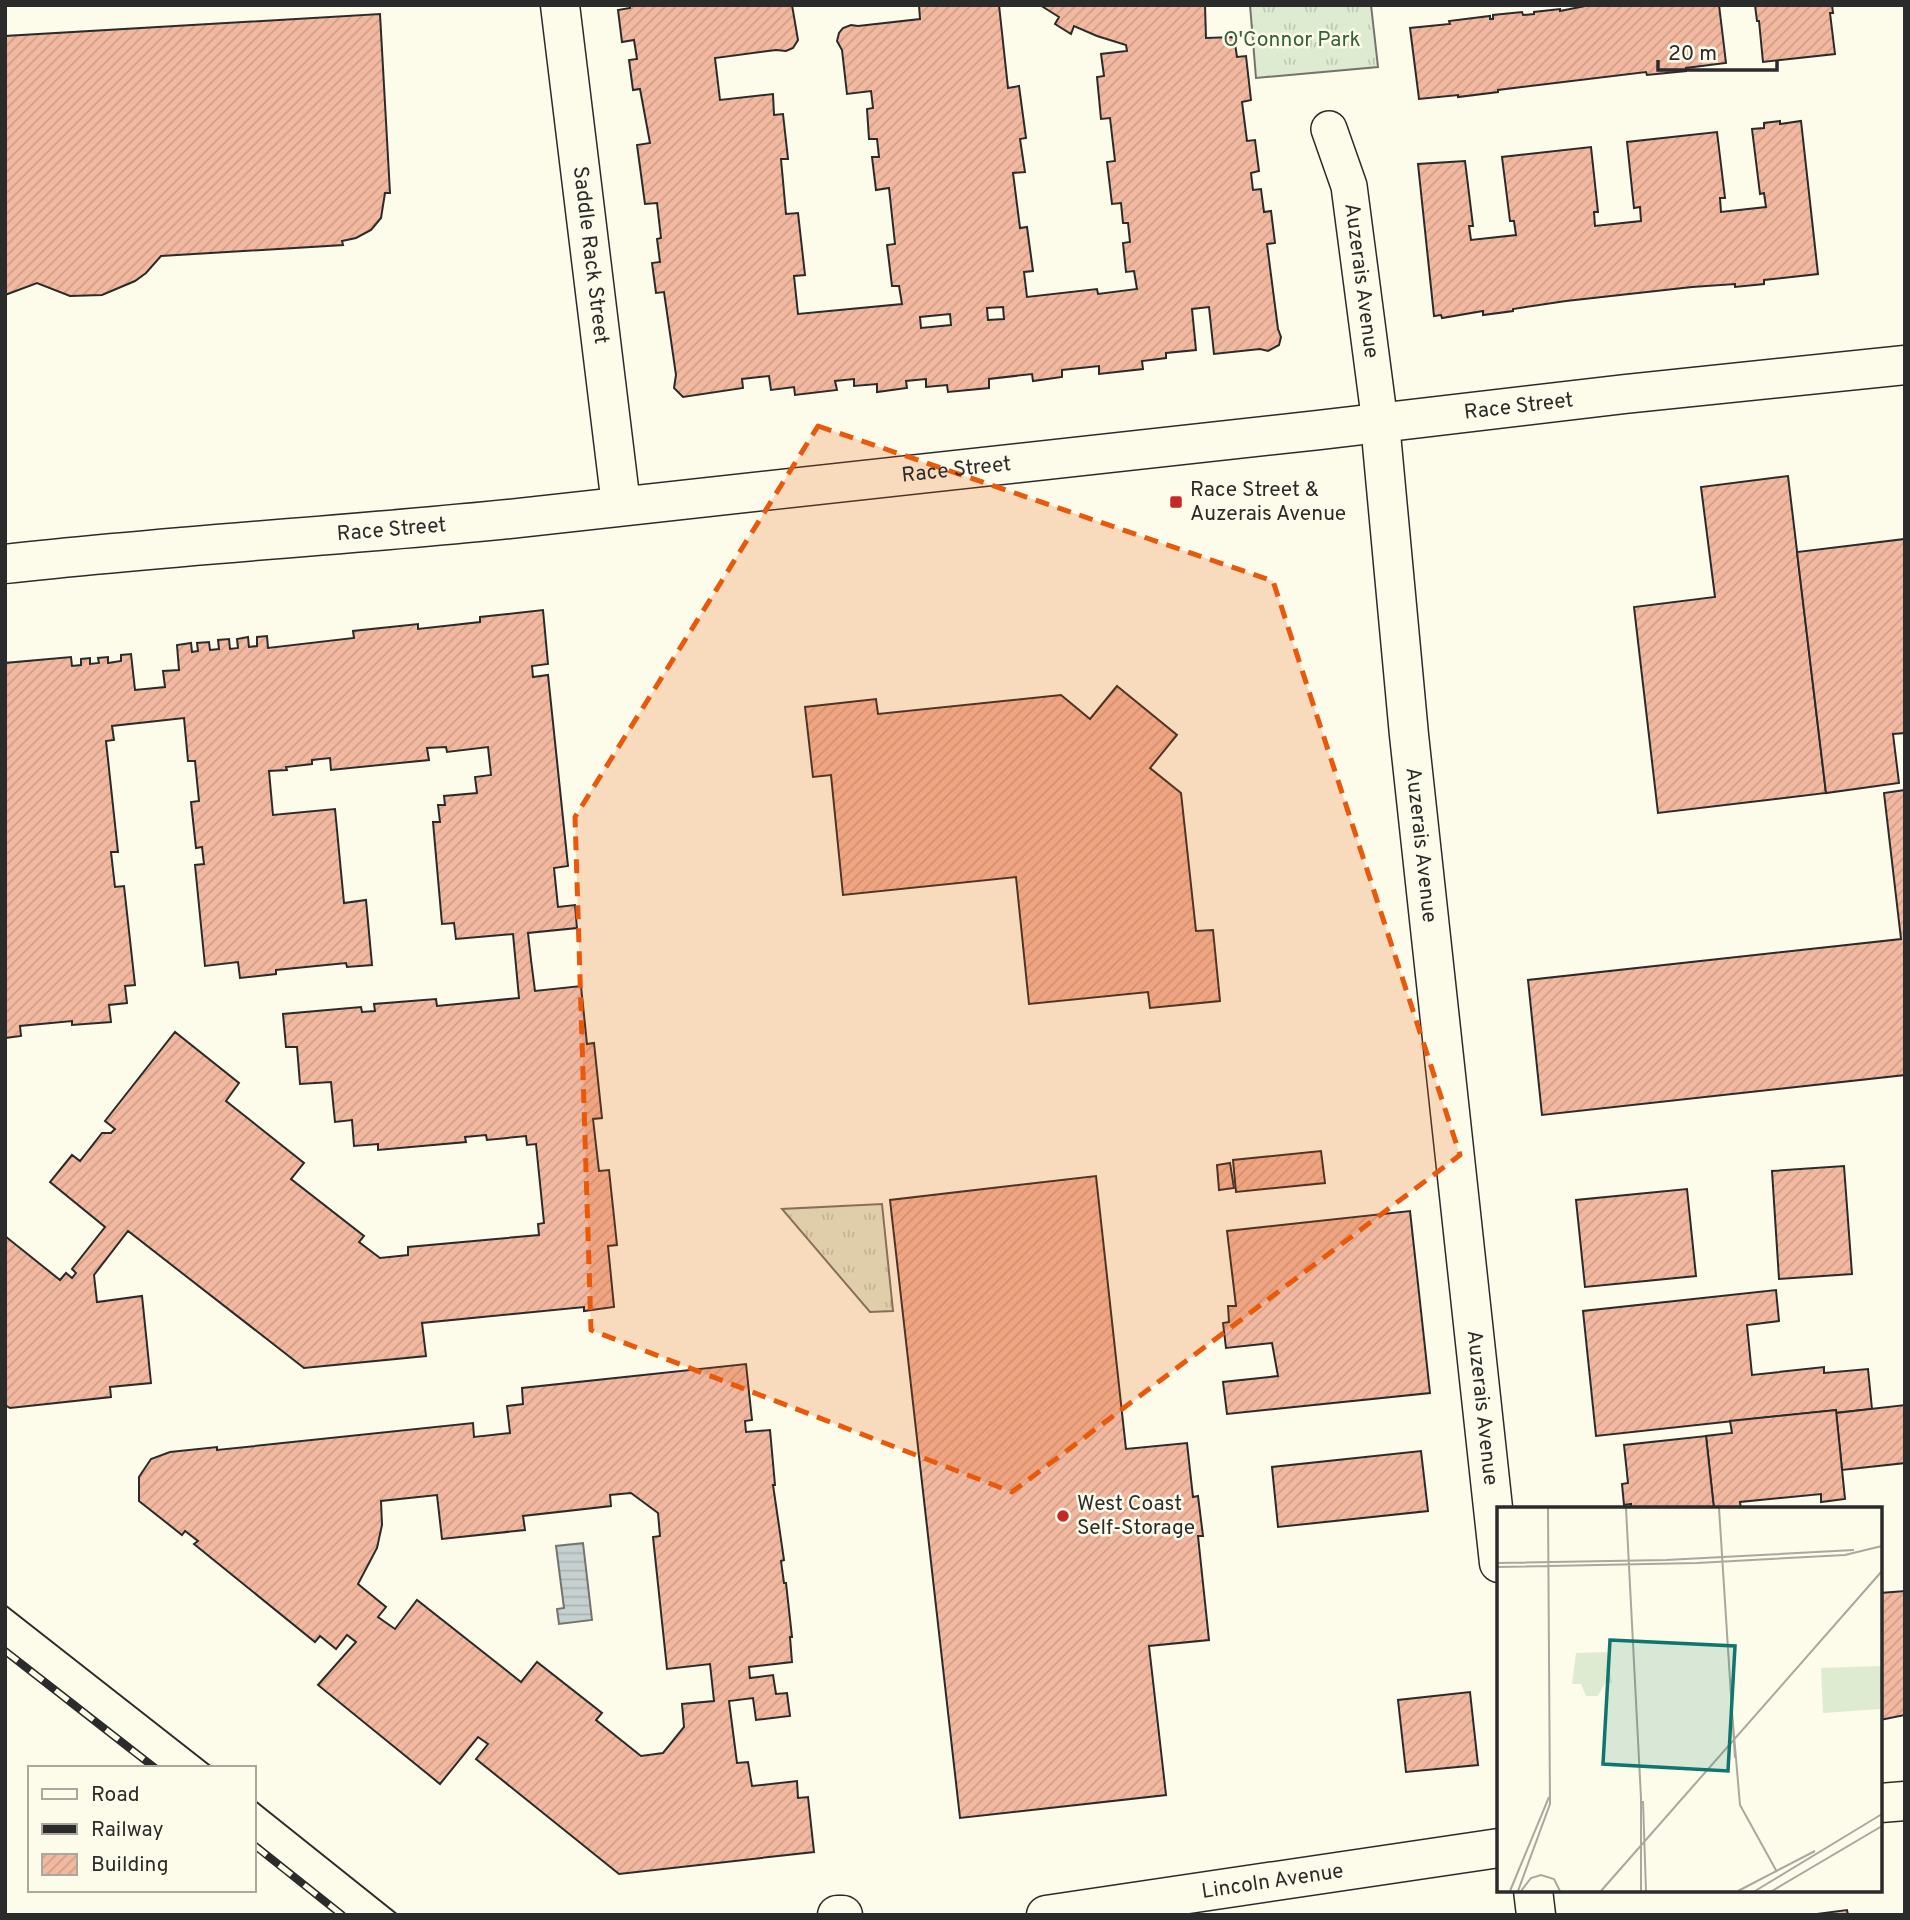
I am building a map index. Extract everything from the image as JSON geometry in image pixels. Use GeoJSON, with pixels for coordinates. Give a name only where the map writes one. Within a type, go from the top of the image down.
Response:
{"type":"FeatureCollection","features":[{"type":"Feature","properties":{"kind":"main road","name":"Saddle Rack Street"},"geometry":{"type":"LineString","coordinates":[[560,5],[621,505]]}},
{"type":"Feature","properties":{"kind":"main road","name":"Race Street"},"geometry":{"type":"LineString","coordinates":[[5,564],[150,548],[385,531],[1905,365]]}},
{"type":"Feature","properties":{"kind":"main road","name":"Auzerais Avenue"},"geometry":{"type":"LineString","coordinates":[[1380,423],[1409,735],[1497,1545]]}},
{"type":"Feature","properties":{"kind":"main road"},"geometry":{"type":"LineString","coordinates":[[1882,1804],[1905,1801]]}},
{"type":"Feature","properties":{"kind":"main road","name":"Lincoln Avenue"},"geometry":{"type":"LineString","coordinates":[[1046,1915],[1497,1849]]}},
{"type":"Feature","properties":{"kind":"main road"},"geometry":{"type":"LineString","coordinates":[[1533,1892],[1536,1915]]}},
{"type":"Feature","properties":{"kind":"main road"},"geometry":{"type":"LineString","coordinates":[[837,1915],[844,1915]]}},
{"type":"Feature","properties":{"kind":"street","name":"Auzerais Avenue"},"geometry":{"type":"LineString","coordinates":[[1329,129],[1349,186],[1380,423]]}},
{"type":"Feature","properties":{"kind":"highlighted area"},"geometry":{"type":"Polygon","coordinates":[[[818,426],[1273,581],[1460,1155],[1012,1492],[591,1330],[575,817],[818,426]]]}},
{"type":"Feature","properties":{"kind":"green space","name":"O'Connor Park"},"geometry":{"type":"Polygon","coordinates":[[[1250,5],[1371,5],[1378,67],[1256,78],[1250,5]]]}},
{"type":"Feature","properties":{"kind":"green space"},"geometry":{"type":"Polygon","coordinates":[[[882,1204],[893,1311],[870,1312],[782,1209],[882,1204]]]}},
{"type":"Feature","properties":{"kind":"shaded area"},"geometry":{"type":"Polygon","coordinates":[[[583,1543],[592,1620],[559,1624],[557,1609],[564,1608],[556,1546],[583,1543]]]}},
{"type":"Feature","properties":{"kind":"building"},"geometry":{"type":"Polygon","coordinates":[[[630,5],[792,5],[798,40],[793,48],[715,58],[720,100],[773,94],[774,115],[783,114],[788,159],[781,159],[786,214],[798,213],[805,275],[794,276],[798,314],[902,304],[899,286],[892,286],[887,245],[895,244],[889,188],[876,190],[872,157],[879,157],[877,139],[869,139],[867,109],[873,108],[871,91],[847,94],[842,50],[837,41],[843,28],[920,19],[919,5],[999,5],[1008,88],[1019,86],[1026,138],[1020,139],[1025,172],[1013,173],[1020,228],[1027,227],[1033,271],[1024,272],[1027,297],[1097,289],[1098,294],[1137,289],[1134,271],[1126,272],[1123,243],[1130,242],[1128,223],[1123,223],[1121,203],[1112,204],[1107,162],[1115,161],[1110,118],[1101,119],[1097,77],[1104,76],[1101,54],[1127,51],[1126,45],[1074,26],[1071,34],[1055,24],[1059,17],[1040,5],[1205,5],[1206,38],[1234,37],[1237,57],[1246,56],[1251,100],[1242,102],[1247,141],[1255,140],[1259,171],[1251,173],[1253,190],[1261,189],[1264,212],[1271,211],[1275,243],[1267,244],[1281,337],[1279,345],[1268,351],[1260,349],[1214,354],[1209,307],[1192,309],[1196,350],[1166,353],[1166,358],[1142,361],[1143,369],[1099,374],[1099,366],[1062,370],[1062,377],[1033,381],[1032,374],[989,379],[989,388],[948,392],[947,385],[926,387],[926,379],[906,381],[907,388],[877,392],[877,384],[854,386],[854,379],[835,381],[837,390],[795,395],[794,387],[771,390],[769,376],[742,379],[743,388],[683,397],[674,388],[676,375],[664,292],[656,293],[652,263],[660,262],[657,239],[661,238],[657,203],[645,204],[637,145],[650,143],[640,89],[633,90],[629,60],[637,59],[634,40],[622,42],[618,10],[630,8],[630,5]],[[1003,307],[987,308],[988,320],[1004,319],[1003,307]],[[950,314],[920,317],[921,328],[951,325],[950,314]]]}},
{"type":"Feature","properties":{"kind":"building"},"geometry":{"type":"Polygon","coordinates":[[[1590,5],[1719,5],[1726,63],[1686,68],[1686,71],[1647,75],[1646,72],[1458,97],[1419,99],[1410,28],[1490,16],[1490,19],[1493,19],[1493,15],[1522,12],[1523,15],[1534,14],[1590,5]]]}},
{"type":"Feature","properties":{"kind":"building"},"geometry":{"type":"Polygon","coordinates":[[[1755,5],[1832,5],[1833,13],[1830,13],[1835,54],[1763,62],[1755,5]]]}},
{"type":"Feature","properties":{"kind":"building"},"geometry":{"type":"Polygon","coordinates":[[[380,14],[390,193],[385,193],[381,218],[371,230],[356,238],[342,241],[343,245],[161,256],[135,281],[102,295],[70,296],[37,283],[5,295],[5,36],[380,14]]]}},
{"type":"Feature","properties":{"kind":"building"},"geometry":{"type":"Polygon","coordinates":[[[1780,121],[1780,124],[1801,121],[1818,274],[1764,280],[1764,284],[1692,287],[1566,301],[1483,315],[1483,311],[1442,318],[1441,315],[1434,316],[1418,164],[1465,161],[1473,226],[1469,226],[1471,240],[1516,235],[1514,221],[1510,221],[1502,157],[1591,147],[1598,212],[1594,212],[1595,226],[1641,221],[1640,207],[1634,208],[1627,142],[1717,132],[1725,198],[1720,198],[1721,212],[1766,207],[1764,193],[1760,194],[1752,129],[1764,128],[1764,123],[1780,121]]]}},
{"type":"Feature","properties":{"kind":"building"},"geometry":{"type":"Polygon","coordinates":[[[1788,476],[1826,793],[1658,813],[1634,607],[1715,597],[1701,487],[1788,476]]]}},
{"type":"Feature","properties":{"kind":"building"},"geometry":{"type":"Polygon","coordinates":[[[1905,539],[1905,733],[1893,734],[1899,783],[1826,793],[1797,552],[1905,539]]]}},
{"type":"Feature","properties":{"kind":"building"},"geometry":{"type":"Polygon","coordinates":[[[543,610],[548,664],[532,666],[533,677],[548,675],[568,866],[554,868],[558,907],[575,905],[577,928],[528,933],[535,991],[581,986],[587,1044],[594,1043],[602,1118],[593,1119],[599,1171],[609,1170],[617,1245],[608,1246],[614,1307],[584,1311],[584,1307],[422,1323],[426,1356],[304,1368],[128,1231],[94,1275],[97,1302],[142,1296],[151,1383],[110,1387],[111,1397],[10,1408],[5,1405],[5,1236],[60,1280],[66,1273],[72,1278],[76,1273],[72,1269],[105,1227],[50,1182],[72,1155],[80,1161],[102,1133],[111,1133],[115,1129],[105,1121],[175,1032],[239,1083],[226,1101],[304,1163],[291,1179],[364,1236],[359,1242],[380,1258],[408,1255],[408,1247],[539,1235],[538,1224],[544,1223],[536,1144],[527,1145],[526,1136],[487,1140],[486,1135],[465,1137],[466,1142],[378,1150],[378,1144],[354,1146],[352,1120],[335,1122],[331,1082],[300,1084],[297,1047],[286,1047],[283,1014],[361,1007],[362,1012],[375,1011],[374,1004],[436,999],[437,1006],[519,998],[513,934],[456,939],[454,923],[442,924],[433,822],[440,822],[438,805],[445,805],[444,796],[477,793],[475,777],[491,775],[488,747],[447,752],[446,747],[427,748],[429,760],[331,770],[330,758],[312,760],[312,764],[286,767],[287,770],[269,771],[273,815],[335,809],[344,903],[366,900],[372,965],[347,967],[346,963],[276,970],[276,974],[240,978],[238,962],[205,966],[195,865],[204,864],[202,847],[196,848],[191,802],[199,801],[195,761],[188,761],[184,718],[112,726],[114,740],[106,741],[118,852],[111,852],[115,887],[124,886],[135,985],[125,986],[127,1003],[109,1005],[111,1022],[72,1025],[72,1021],[20,1026],[21,1036],[5,1038],[5,663],[71,657],[72,666],[81,665],[81,659],[90,658],[90,664],[99,663],[98,658],[108,657],[108,663],[121,661],[121,655],[131,654],[135,690],[165,687],[163,671],[179,670],[177,645],[191,643],[192,652],[198,651],[197,643],[209,642],[210,650],[219,649],[218,640],[229,639],[230,649],[238,648],[237,639],[248,637],[249,647],[257,646],[257,637],[267,636],[268,648],[354,638],[353,631],[418,624],[418,629],[480,622],[480,617],[543,610]]]}},
{"type":"Feature","properties":{"kind":"building"},"geometry":{"type":"Polygon","coordinates":[[[1117,686],[1177,735],[1150,768],[1181,793],[1196,931],[1213,930],[1220,1001],[1150,1008],[1148,992],[1029,1004],[1016,877],[843,895],[831,775],[813,777],[805,707],[876,699],[878,714],[1061,695],[1090,719],[1117,686]]]}},
{"type":"Feature","properties":{"kind":"building"},"geometry":{"type":"Polygon","coordinates":[[[1905,790],[1905,1075],[1542,1115],[1528,980],[1901,939],[1884,793],[1905,790]]]}},
{"type":"Feature","properties":{"kind":"building"},"geometry":{"type":"Polygon","coordinates":[[[1321,1151],[1325,1183],[1236,1192],[1233,1160],[1321,1151]]]}},
{"type":"Feature","properties":{"kind":"building"},"geometry":{"type":"Polygon","coordinates":[[[1230,1163],[1234,1188],[1219,1190],[1217,1165],[1230,1163]]]}},
{"type":"Feature","properties":{"kind":"building"},"geometry":{"type":"Polygon","coordinates":[[[1844,1166],[1852,1274],[1779,1279],[1772,1171],[1844,1166]]]}},
{"type":"Feature","properties":{"kind":"building","name":"West Coast Self-Storage"},"geometry":{"type":"Polygon","coordinates":[[[1096,1176],[1126,1449],[1187,1443],[1193,1497],[1198,1496],[1203,1536],[1198,1536],[1209,1640],[1149,1646],[1166,1795],[960,1818],[890,1200],[1096,1176]]]}},
{"type":"Feature","properties":{"kind":"building"},"geometry":{"type":"Polygon","coordinates":[[[1687,1189],[1696,1276],[1585,1287],[1576,1200],[1687,1189]]]}},
{"type":"Feature","properties":{"kind":"building"},"geometry":{"type":"Polygon","coordinates":[[[1410,1211],[1430,1393],[1227,1414],[1223,1382],[1278,1376],[1272,1343],[1226,1348],[1223,1323],[1229,1322],[1228,1306],[1236,1306],[1227,1231],[1410,1211]]]}},
{"type":"Feature","properties":{"kind":"building"},"geometry":{"type":"Polygon","coordinates":[[[1776,1290],[1779,1321],[1747,1325],[1752,1375],[1824,1367],[1824,1373],[1868,1369],[1872,1409],[1836,1413],[1836,1410],[1596,1436],[1583,1311],[1776,1290]]]}},
{"type":"Feature","properties":{"kind":"building"},"geometry":{"type":"Polygon","coordinates":[[[746,1364],[752,1420],[745,1421],[746,1432],[770,1430],[773,1485],[784,1560],[781,1561],[792,1637],[792,1662],[749,1667],[750,1678],[773,1675],[776,1694],[787,1693],[790,1716],[756,1720],[753,1698],[729,1701],[737,1763],[748,1762],[752,1786],[797,1781],[798,1798],[808,1797],[814,1852],[619,1874],[476,1759],[488,1744],[478,1737],[440,1784],[318,1685],[356,1642],[347,1635],[336,1649],[320,1636],[315,1642],[194,1544],[198,1541],[185,1531],[182,1535],[139,1501],[139,1477],[151,1459],[170,1452],[217,1447],[217,1450],[473,1423],[474,1437],[510,1433],[507,1406],[523,1404],[522,1388],[746,1364]],[[631,1493],[610,1495],[611,1506],[523,1516],[525,1530],[442,1539],[437,1495],[381,1501],[382,1525],[377,1548],[358,1584],[386,1607],[378,1617],[395,1629],[417,1600],[521,1682],[537,1662],[602,1713],[596,1720],[641,1756],[663,1753],[684,1727],[682,1704],[714,1701],[710,1664],[667,1669],[653,1537],[660,1536],[658,1513],[631,1493]]]}},
{"type":"Feature","properties":{"kind":"building"},"geometry":{"type":"Polygon","coordinates":[[[1905,1405],[1905,1463],[1842,1470],[1836,1413],[1905,1405]]]}},
{"type":"Feature","properties":{"kind":"building"},"geometry":{"type":"Polygon","coordinates":[[[1836,1410],[1845,1499],[1821,1502],[1821,1494],[1740,1502],[1741,1507],[1714,1507],[1706,1436],[1732,1433],[1730,1421],[1836,1410]]]}},
{"type":"Feature","properties":{"kind":"building"},"geometry":{"type":"Polygon","coordinates":[[[1706,1436],[1714,1507],[1624,1505],[1622,1484],[1628,1483],[1624,1445],[1706,1436]]]}},
{"type":"Feature","properties":{"kind":"building"},"geometry":{"type":"Polygon","coordinates":[[[1421,1451],[1428,1511],[1278,1527],[1272,1467],[1421,1451]]]}},
{"type":"Feature","properties":{"kind":"building"},"geometry":{"type":"Polygon","coordinates":[[[1905,1591],[1905,1715],[1882,1720],[1882,1593],[1905,1591]]]}},
{"type":"Feature","properties":{"kind":"building"},"geometry":{"type":"Polygon","coordinates":[[[1470,1692],[1478,1765],[1406,1772],[1398,1700],[1470,1692]]]}},
{"type":"Feature","properties":{"kind":"building"},"geometry":{"type":"Polygon","coordinates":[[[1847,1910],[1848,1915],[1809,1915],[1847,1910]]]}},
{"type":"Feature","properties":{"kind":"tram line"},"geometry":{"type":"LineString","coordinates":[[5,1605],[210,1766]]}},
{"type":"Feature","properties":{"kind":"tram line"},"geometry":{"type":"LineString","coordinates":[[256,1802],[398,1915]]}},
{"type":"Feature","properties":{"kind":"railway"},"geometry":{"type":"LineString","coordinates":[[5,1651],[152,1766]]}},
{"type":"Feature","properties":{"kind":"railway"},"geometry":{"type":"LineString","coordinates":[[256,1847],[342,1915]]}},
{"type":"Feature","properties":{"kind":"place","name":"Race Street & Auzerais Avenue"},"geometry":{"type":"Point","coordinates":[1176,502]}},
{"type":"Feature","properties":{"kind":"place","name":"West Coast Self-Storage"},"geometry":{"type":"Point","coordinates":[1063,1516]}}]}
